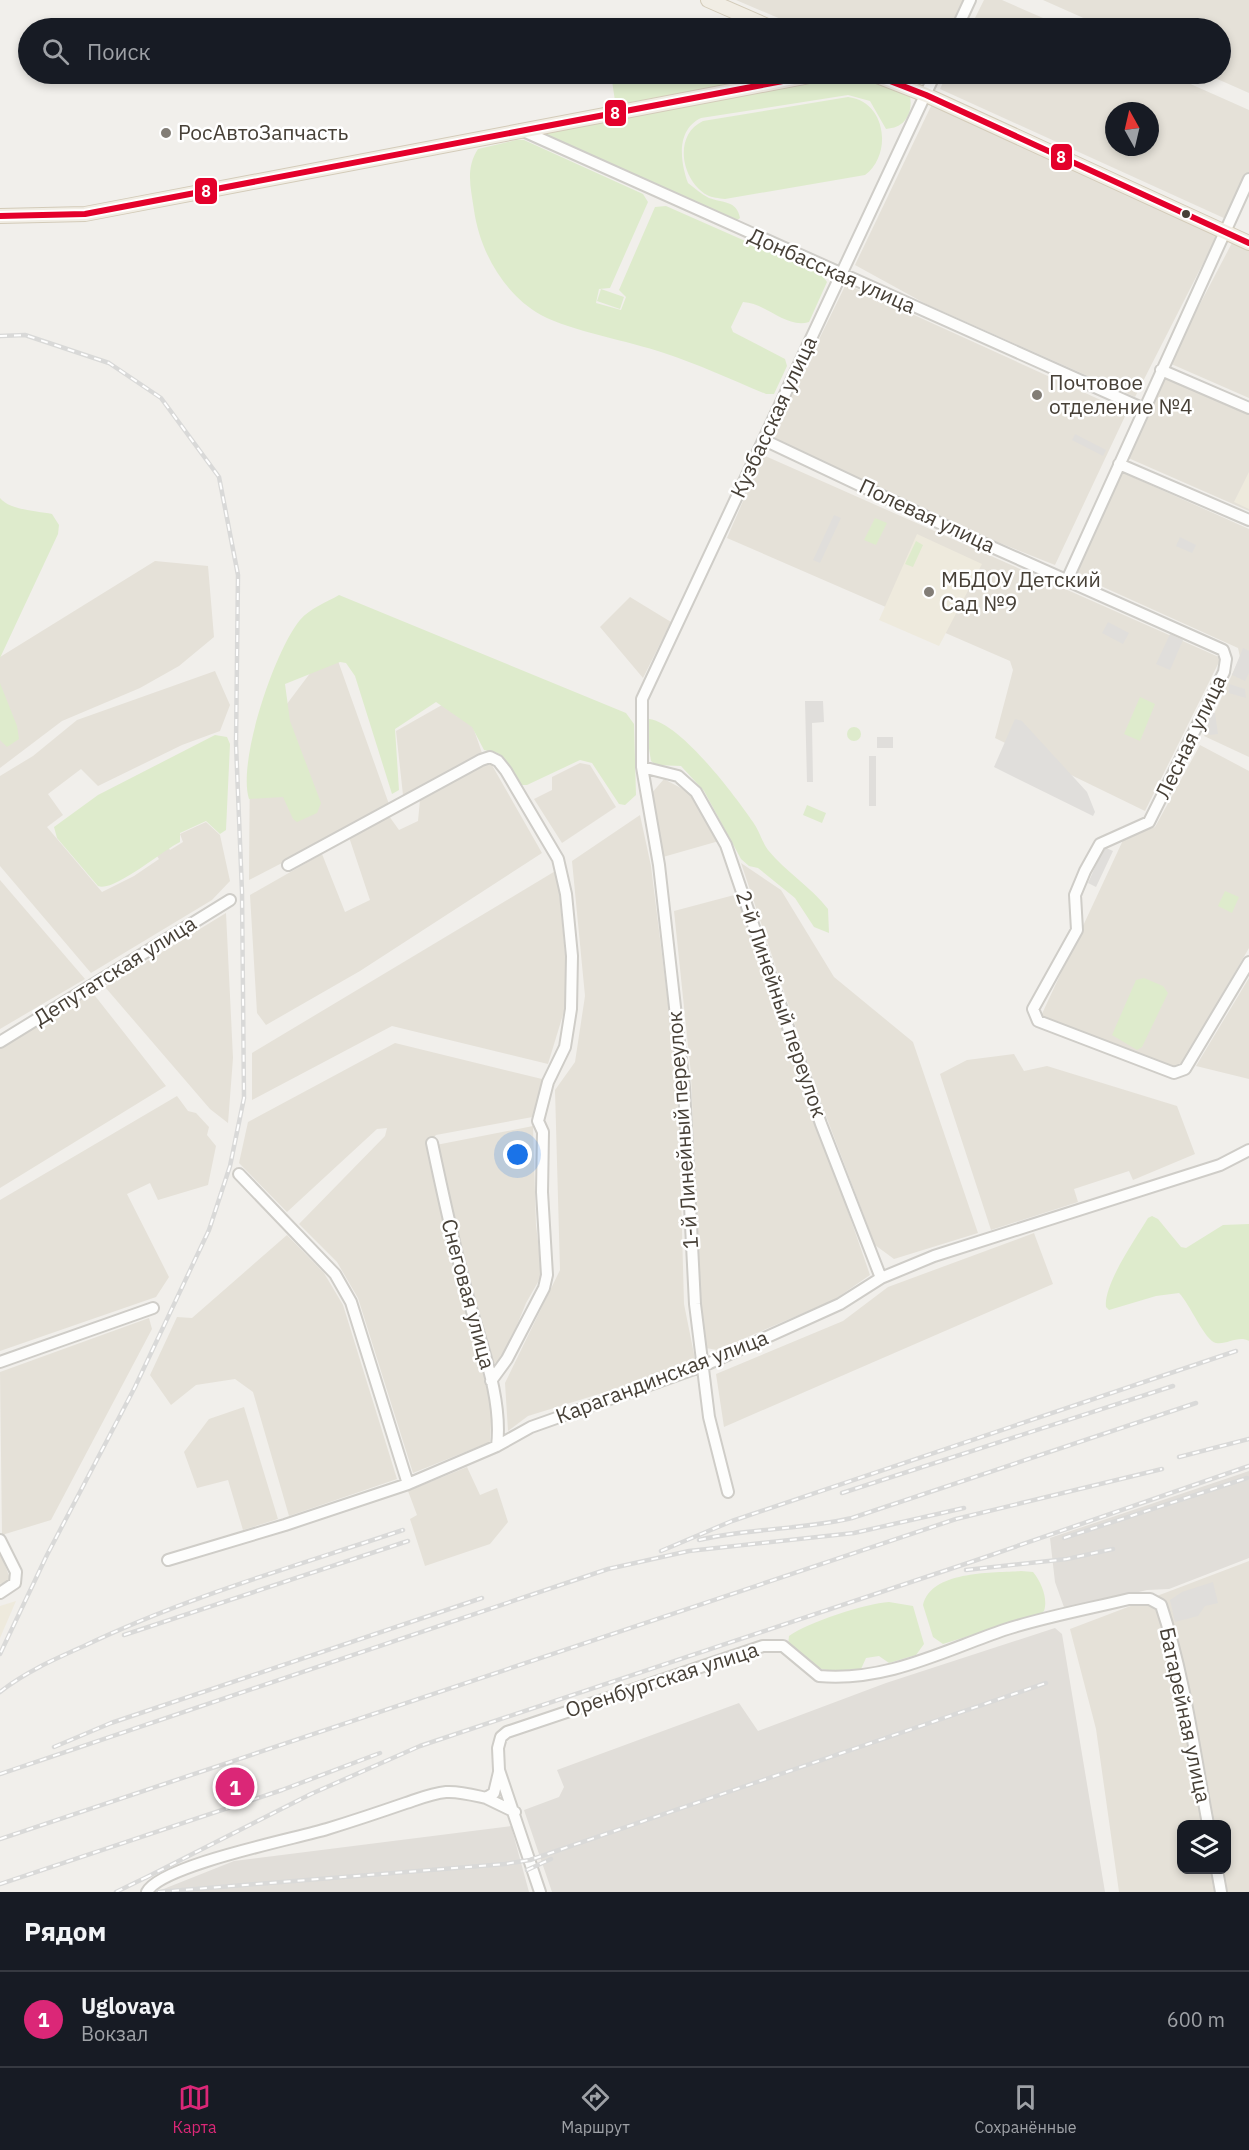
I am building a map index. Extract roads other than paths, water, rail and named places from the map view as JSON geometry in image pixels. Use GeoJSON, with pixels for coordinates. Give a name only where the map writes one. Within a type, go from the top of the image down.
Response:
{"type":"FeatureCollection","features":[{"type":"Feature","properties":{"kind":"main road"},"geometry":{"type":"LineString","coordinates":[[708,0],[749,18]]}},
{"type":"Feature","properties":{"kind":"main road"},"geometry":{"type":"LineString","coordinates":[[0,216],[85,214],[767,84]]}},
{"type":"Feature","properties":{"kind":"main road"},"geometry":{"type":"LineString","coordinates":[[898,84],[1249,243]]}},
{"type":"Feature","properties":{"kind":"street"},"geometry":{"type":"LineString","coordinates":[[962,18],[970,0]]}},
{"type":"Feature","properties":{"kind":"street","name":"Кузбасская улица"},"geometry":{"type":"LineString","coordinates":[[642,767],[642,699],[649,681],[931,84]]}},
{"type":"Feature","properties":{"kind":"street","name":"Донбасская улица"},"geometry":{"type":"LineString","coordinates":[[521,130],[1144,409]]}},
{"type":"Feature","properties":{"kind":"street"},"geometry":{"type":"LineString","coordinates":[[1067,580],[1249,178]]}},
{"type":"Feature","properties":{"kind":"street"},"geometry":{"type":"LineString","coordinates":[[1161,369],[1249,408]]}},
{"type":"Feature","properties":{"kind":"street","name":"Полевая улица"},"geometry":{"type":"LineString","coordinates":[[764,440],[964,535],[1222,650]]}},
{"type":"Feature","properties":{"kind":"street"},"geometry":{"type":"LineString","coordinates":[[1119,464],[1249,520]]}},
{"type":"Feature","properties":{"kind":"street","name":"Лесная улица"},"geometry":{"type":"LineString","coordinates":[[1222,650],[1226,659],[1224,672],[1149,822],[1100,844],[1075,895],[1077,930],[1033,1010],[1038,1021],[1174,1073],[1185,1069],[1249,962]]}},
{"type":"Feature","properties":{"kind":"street"},"geometry":{"type":"LineString","coordinates":[[288,865],[490,757],[498,760],[548,841],[564,874],[572,956],[571,1010],[565,1047],[548,1082],[538,1121],[543,1132],[542,1192],[547,1275],[544,1288],[507,1359],[491,1381]]}},
{"type":"Feature","properties":{"kind":"street","name":"2-й Линейный переулок"},"geometry":{"type":"LineString","coordinates":[[642,767],[678,776],[696,792],[726,845],[821,1124],[881,1278]]}},
{"type":"Feature","properties":{"kind":"street","name":"1-й Линейный переулок"},"geometry":{"type":"LineString","coordinates":[[642,767],[659,865],[682,1064],[690,1237],[703,1366],[713,1437],[728,1492]]}},
{"type":"Feature","properties":{"kind":"street","name":"Депутатская улица"},"geometry":{"type":"LineString","coordinates":[[0,1042],[230,900]]}},
{"type":"Feature","properties":{"kind":"street","name":"Снеговая улица"},"geometry":{"type":"LineString","coordinates":[[432,1143],[452,1233],[491,1381],[499,1431],[497,1446]]}},
{"type":"Feature","properties":{"kind":"street","name":"Карагандинская улица"},"geometry":{"type":"LineString","coordinates":[[168,1560],[285,1525],[408,1484],[497,1446],[531,1427],[703,1366],[840,1304],[881,1278],[986,1237],[1220,1165],[1249,1150]]}},
{"type":"Feature","properties":{"kind":"street"},"geometry":{"type":"LineString","coordinates":[[239,1174],[335,1274],[351,1302],[408,1484]]}},
{"type":"Feature","properties":{"kind":"street"},"geometry":{"type":"LineString","coordinates":[[0,1362],[153,1308]]}},
{"type":"Feature","properties":{"kind":"street"},"geometry":{"type":"LineString","coordinates":[[0,1540],[16,1572],[15,1583],[0,1593]]}},
{"type":"Feature","properties":{"kind":"street","name":"Оренбургская улица"},"geometry":{"type":"LineString","coordinates":[[499,1770],[498,1748],[501,1737],[507,1732],[763,1646],[783,1646],[819,1676],[864,1675],[891,1671],[1006,1629],[1129,1599],[1150,1599],[1161,1605]]}},
{"type":"Feature","properties":{"kind":"street","name":"Батарейная улица"},"geometry":{"type":"LineString","coordinates":[[1161,1605],[1176,1648],[1207,1820]]}},
{"type":"Feature","properties":{"kind":"street"},"geometry":{"type":"LineString","coordinates":[[486,1798],[494,1793],[499,1770]]}},
{"type":"Feature","properties":{"kind":"street"},"geometry":{"type":"LineString","coordinates":[[499,1770],[540,1892]]}},
{"type":"Feature","properties":{"kind":"street"},"geometry":{"type":"LineString","coordinates":[[147,1892],[151,1885],[162,1879],[221,1857],[324,1830],[444,1792],[466,1793],[486,1798],[515,1812]]}},
{"type":"Feature","properties":{"kind":"street"},"geometry":{"type":"LineString","coordinates":[[1217,1874],[1221,1892]]}},
{"type":"Feature","properties":{"kind":"railway"},"geometry":{"type":"LineString","coordinates":[[0,336],[25,335],[109,363],[161,398],[219,477],[238,575],[236,744],[242,892],[244,1098],[230,1166],[209,1230],[135,1387],[47,1555],[0,1654]]}},
{"type":"Feature","properties":{"kind":"railway"},"geometry":{"type":"LineString","coordinates":[[661,1551],[732,1521],[1236,1351]]}},
{"type":"Feature","properties":{"kind":"railway"},"geometry":{"type":"LineString","coordinates":[[842,1493],[1173,1386]]}},
{"type":"Feature","properties":{"kind":"railway"},"geometry":{"type":"LineString","coordinates":[[699,1540],[852,1518],[1196,1403]]}},
{"type":"Feature","properties":{"kind":"railway"},"geometry":{"type":"LineString","coordinates":[[1179,1457],[1249,1439]]}},
{"type":"Feature","properties":{"kind":"railway"},"geometry":{"type":"LineString","coordinates":[[145,1878],[311,1794],[420,1746],[971,1562],[1249,1466]]}},
{"type":"Feature","properties":{"kind":"railway"},"geometry":{"type":"LineString","coordinates":[[0,1839],[956,1519],[1162,1469]]}},
{"type":"Feature","properties":{"kind":"railway"},"geometry":{"type":"LineString","coordinates":[[1064,1538],[1247,1478]]}},
{"type":"Feature","properties":{"kind":"railway"},"geometry":{"type":"LineString","coordinates":[[0,1774],[608,1569],[689,1551],[854,1533],[964,1508]]}},
{"type":"Feature","properties":{"kind":"railway"},"geometry":{"type":"LineString","coordinates":[[0,1692],[51,1661],[162,1612],[403,1530]]}},
{"type":"Feature","properties":{"kind":"railway"},"geometry":{"type":"LineString","coordinates":[[124,1635],[408,1541]]}},
{"type":"Feature","properties":{"kind":"railway"},"geometry":{"type":"LineString","coordinates":[[966,1570],[1067,1559],[1113,1549]]}},
{"type":"Feature","properties":{"kind":"railway"},"geometry":{"type":"LineString","coordinates":[[54,1747],[111,1723],[482,1598]]}},
{"type":"Feature","properties":{"kind":"railway"},"geometry":{"type":"LineString","coordinates":[[158,1892],[505,1864],[530,1860],[1046,1683]]}},
{"type":"Feature","properties":{"kind":"railway"},"geometry":{"type":"LineString","coordinates":[[0,1884],[282,1790],[380,1753]]}},
{"type":"Feature","properties":{"kind":"railway"},"geometry":{"type":"LineString","coordinates":[[527,1870],[551,1859]]}},
{"type":"Feature","properties":{"kind":"railway"},"geometry":{"type":"LineString","coordinates":[[116,1892],[151,1875]]}},
{"type":"Feature","properties":{"kind":"place","name":"РосАвтоЗапчасть"},"geometry":{"type":"Point","coordinates":[166,133]}},
{"type":"Feature","properties":{"kind":"place","name":"Почтовое отделение №4"},"geometry":{"type":"Point","coordinates":[1037,395]}},
{"type":"Feature","properties":{"kind":"place","name":"МБДОУ Детский Сад №9"},"geometry":{"type":"Point","coordinates":[929,592]}},
{"type":"Feature","properties":{"kind":"place","name":"Uglovaya"},"geometry":{"type":"Point","coordinates":[235,1787]}}]}
